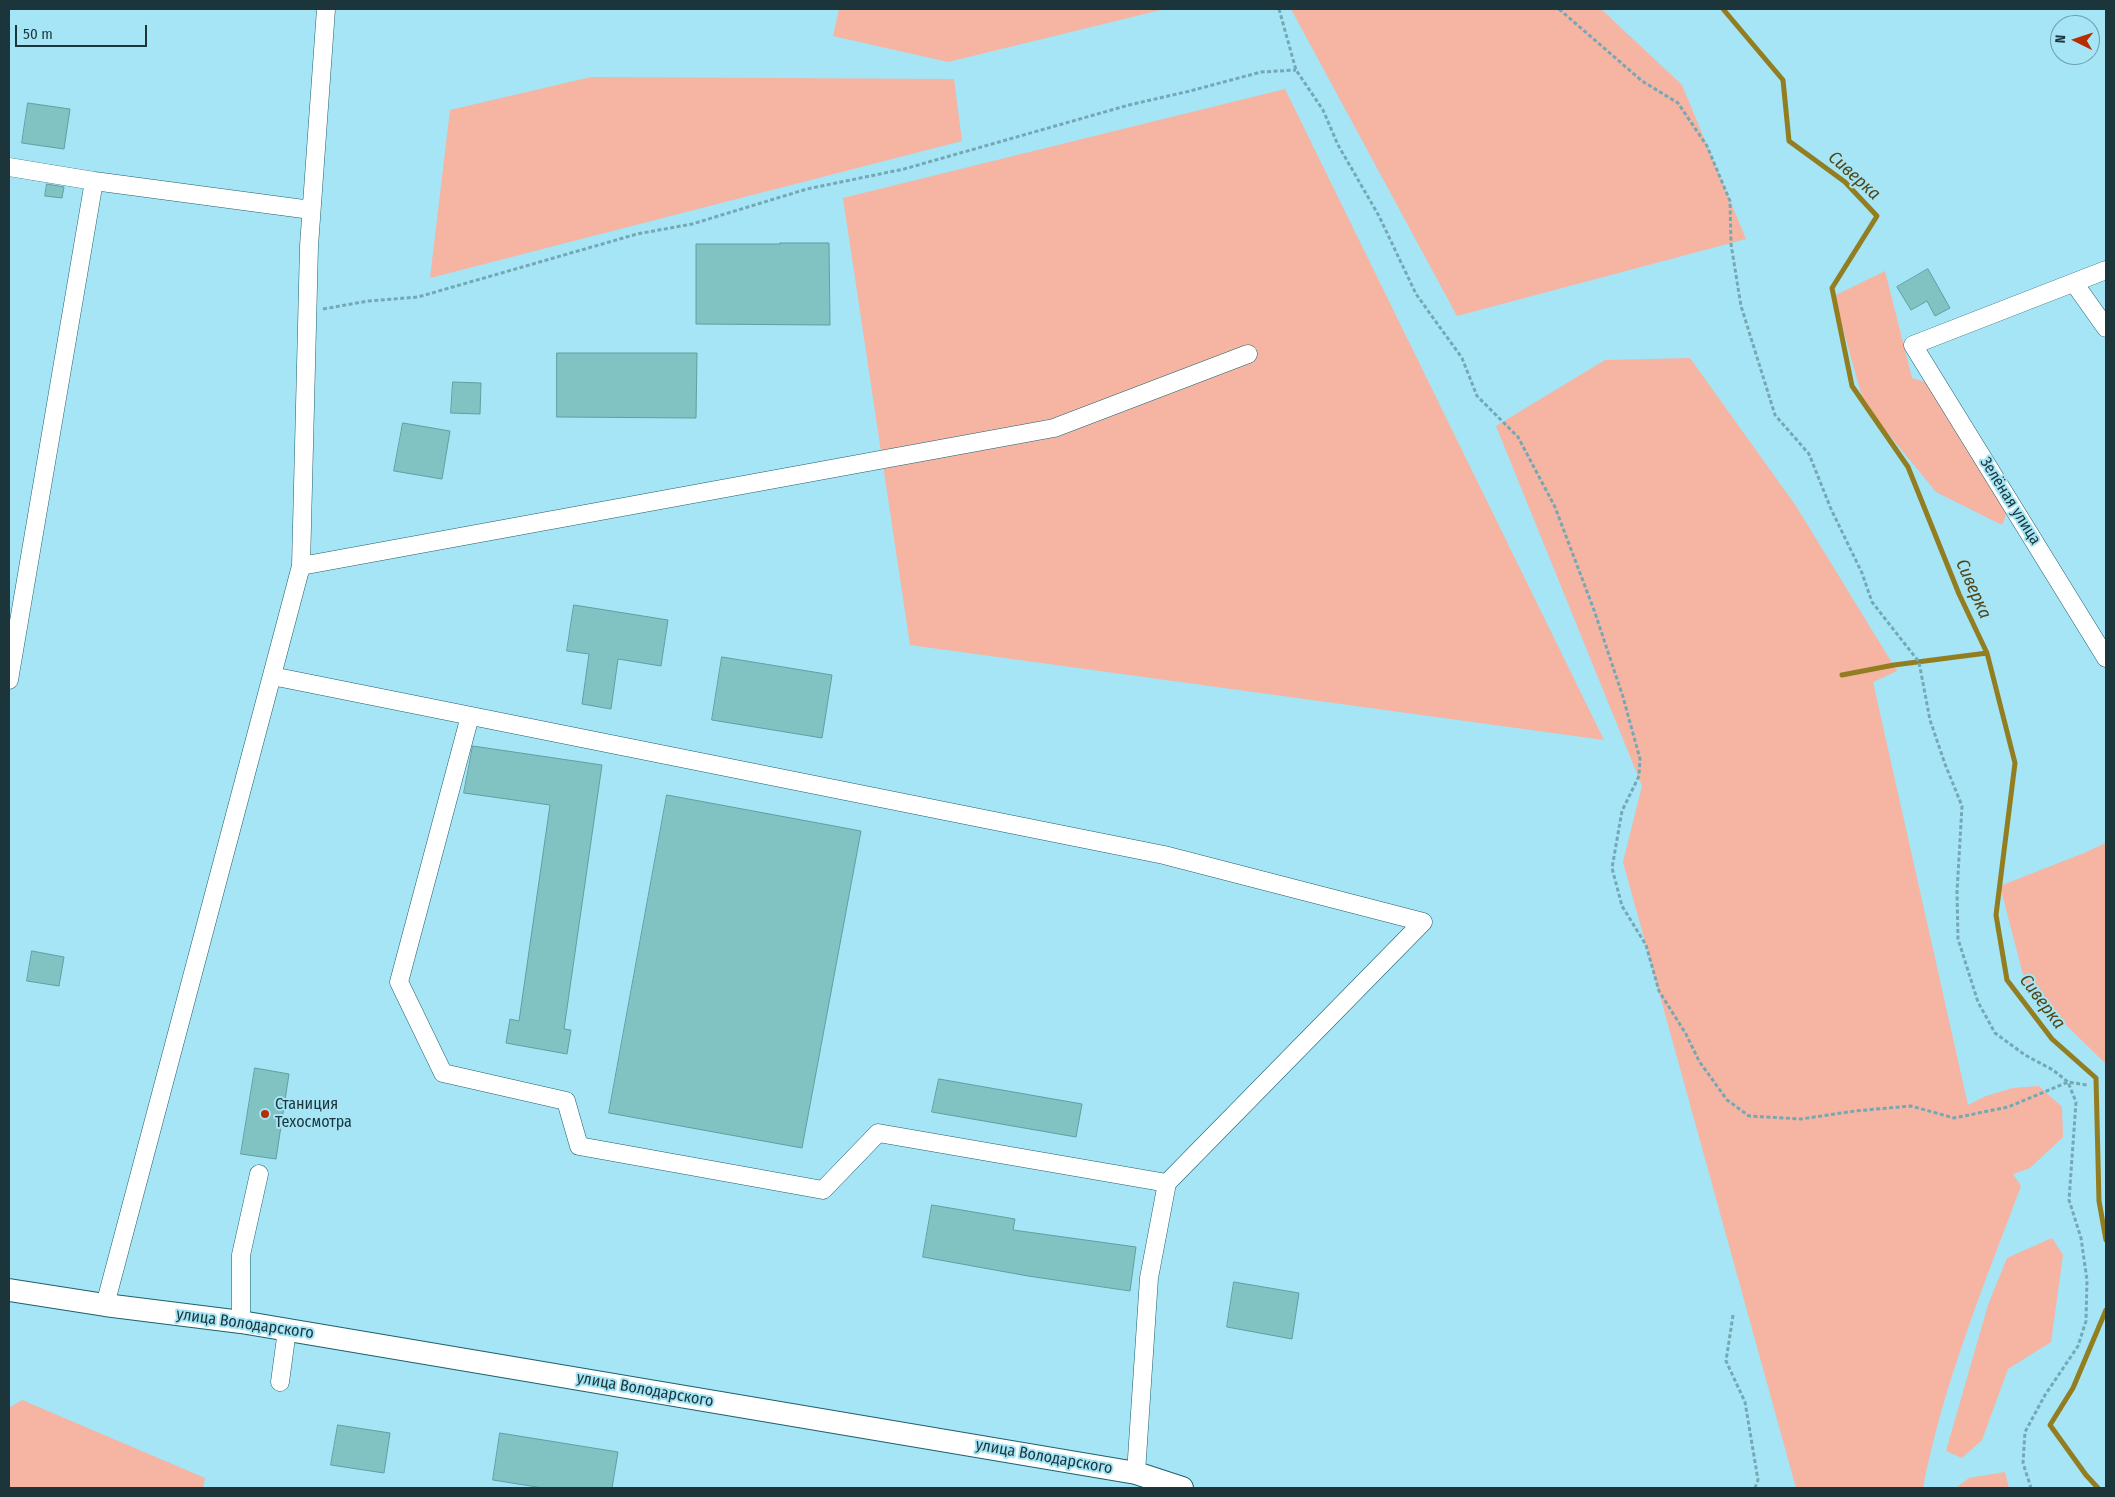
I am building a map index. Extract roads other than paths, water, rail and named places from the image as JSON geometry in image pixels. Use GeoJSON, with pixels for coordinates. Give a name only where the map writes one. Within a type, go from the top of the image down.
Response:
{"type":"FeatureCollection","features":[{"type":"Feature","properties":{"kind":"main road","name":"улица Володарского"},"geometry":{"type":"LineString","coordinates":[[9,1290],[105,1305],[241,1322],[1136,1473],[1182,1488]]}},
{"type":"Feature","properties":{"kind":"street"},"geometry":{"type":"LineString","coordinates":[[105,1305],[301,566],[307,312],[326,9]]}},
{"type":"Feature","properties":{"kind":"street"},"geometry":{"type":"LineString","coordinates":[[9,167],[94,181],[312,210]]}},
{"type":"Feature","properties":{"kind":"street"},"geometry":{"type":"LineString","coordinates":[[9,680],[94,181]]}},
{"type":"Feature","properties":{"kind":"street"},"geometry":{"type":"LineString","coordinates":[[2106,270],[2074,283],[2106,328]]}},
{"type":"Feature","properties":{"kind":"street","name":"Зелёная улица"},"geometry":{"type":"LineString","coordinates":[[2074,283],[1913,345],[2106,658]]}},
{"type":"Feature","properties":{"kind":"street"},"geometry":{"type":"LineString","coordinates":[[301,566],[1054,428],[1248,354]]}},
{"type":"Feature","properties":{"kind":"street"},"geometry":{"type":"LineString","coordinates":[[272,676],[1164,855],[1423,922],[1167,1183],[1149,1278],[1136,1473]]}},
{"type":"Feature","properties":{"kind":"street"},"geometry":{"type":"LineString","coordinates":[[470,716],[399,982],[443,1073],[566,1101],[580,1146],[823,1190],[878,1133],[1167,1183]]}},
{"type":"Feature","properties":{"kind":"street"},"geometry":{"type":"LineString","coordinates":[[241,1322],[241,1255],[259,1174]]}},
{"type":"Feature","properties":{"kind":"street"},"geometry":{"type":"LineString","coordinates":[[280,1382],[287,1330]]}},
{"type":"Feature","properties":{"kind":"waterway","name":"Сиверка"},"geometry":{"type":"LineString","coordinates":[[1723,9],[1783,80],[1789,141],[1845,182],[1877,216],[1832,288],[1852,386],[1908,467],[1959,594],[1987,653],[2015,763],[1996,915],[2007,980],[2052,1039],[2096,1078],[2099,1201],[2106,1240]]}},
{"type":"Feature","properties":{"kind":"waterway"},"geometry":{"type":"LineString","coordinates":[[1842,675],[1894,665],[1987,653]]}},
{"type":"Feature","properties":{"kind":"waterway","name":"Сиверка"},"geometry":{"type":"LineString","coordinates":[[2098,1488],[2086,1475],[2050,1425],[2073,1388],[2106,1310]]}},
{"type":"Feature","properties":{"kind":"place","name":"Станиция Техосмотра"},"geometry":{"type":"Point","coordinates":[265,1114]}}]}
